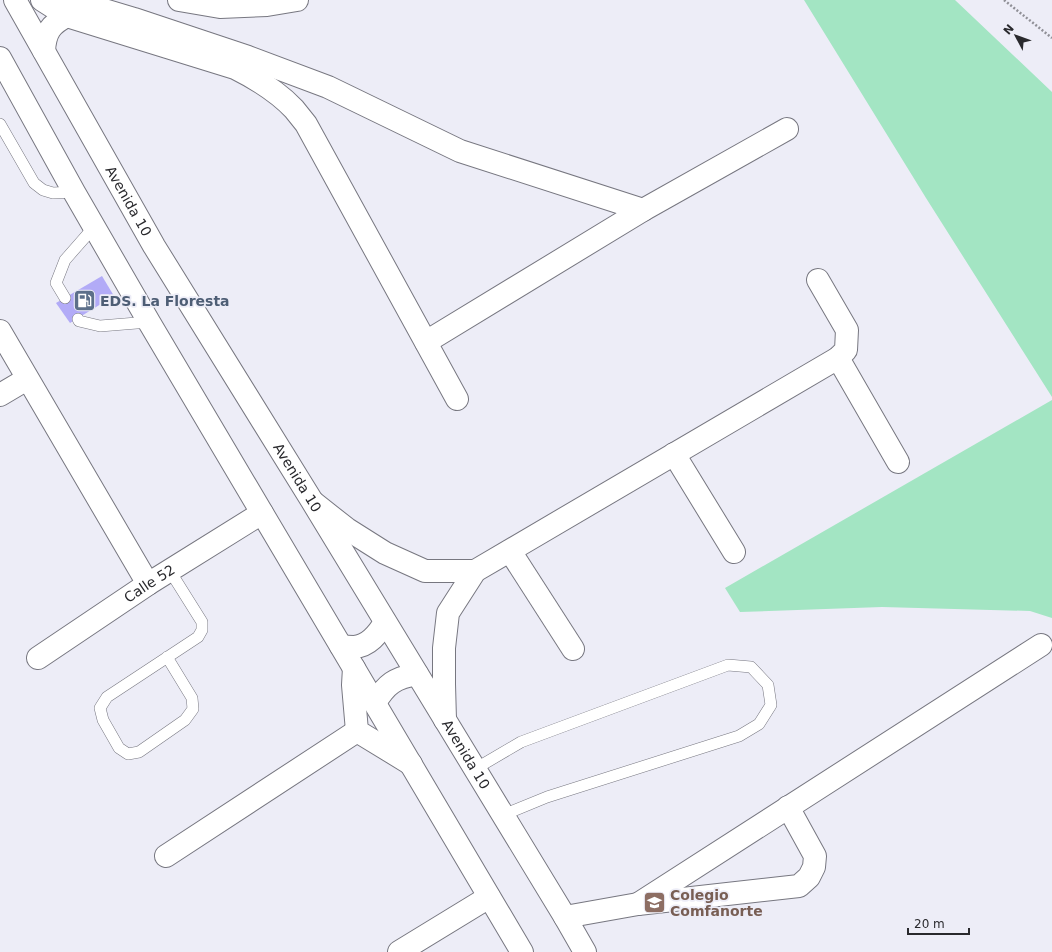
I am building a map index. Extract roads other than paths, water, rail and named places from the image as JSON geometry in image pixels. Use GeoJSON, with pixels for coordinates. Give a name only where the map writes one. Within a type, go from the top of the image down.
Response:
{"type":"FeatureCollection","features":[{"type":"Feature","properties":{"kind":"street","name":"Avenida 10"},"geometry":{"type":"LineString","coordinates":[[15,0],[154,246],[312,501],[585,952]]}},
{"type":"Feature","properties":{"kind":"street"},"geometry":{"type":"LineString","coordinates":[[42,0],[235,68],[258,80],[294,109],[306,124],[457,398]]}},
{"type":"Feature","properties":{"kind":"street"},"geometry":{"type":"LineString","coordinates":[[179,0],[220,6],[297,0]]}},
{"type":"Feature","properties":{"kind":"street"},"geometry":{"type":"LineString","coordinates":[[44,51],[45,40],[50,29],[57,20],[63,8],[74,2],[134,19],[248,57],[328,88],[460,151],[643,210]]}},
{"type":"Feature","properties":{"kind":"street"},"geometry":{"type":"LineString","coordinates":[[0,58],[74,192],[149,322],[522,952]]}},
{"type":"Feature","properties":{"kind":"street"},"geometry":{"type":"LineString","coordinates":[[426,342],[643,210],[787,129]]}},
{"type":"Feature","properties":{"kind":"street"},"geometry":{"type":"LineString","coordinates":[[445,720],[444,648],[448,612],[475,571],[838,358],[846,350],[847,330],[818,280]]}},
{"type":"Feature","properties":{"kind":"street"},"geometry":{"type":"LineString","coordinates":[[0,331],[148,584]]}},
{"type":"Feature","properties":{"kind":"street"},"geometry":{"type":"LineString","coordinates":[[838,358],[898,462]]}},
{"type":"Feature","properties":{"kind":"street"},"geometry":{"type":"LineString","coordinates":[[0,395],[27,378]]}},
{"type":"Feature","properties":{"kind":"street"},"geometry":{"type":"LineString","coordinates":[[674,454],[734,552]]}},
{"type":"Feature","properties":{"kind":"street"},"geometry":{"type":"LineString","coordinates":[[312,501],[347,529],[385,553],[425,571],[475,571]]}},
{"type":"Feature","properties":{"kind":"street","name":"Calle 52"},"geometry":{"type":"LineString","coordinates":[[38,658],[148,584],[262,513]]}},
{"type":"Feature","properties":{"kind":"street"},"geometry":{"type":"LineString","coordinates":[[510,551],[573,649]]}},
{"type":"Feature","properties":{"kind":"street"},"geometry":{"type":"LineString","coordinates":[[341,646],[355,647],[368,643],[378,634],[385,622]]}},
{"type":"Feature","properties":{"kind":"street"},"geometry":{"type":"LineString","coordinates":[[638,904],[1041,645]]}},
{"type":"Feature","properties":{"kind":"street"},"geometry":{"type":"LineString","coordinates":[[354,668],[353,685],[357,732]]}},
{"type":"Feature","properties":{"kind":"street"},"geometry":{"type":"LineString","coordinates":[[375,704],[382,692],[392,682],[404,676],[417,674]]}},
{"type":"Feature","properties":{"kind":"street"},"geometry":{"type":"LineString","coordinates":[[357,732],[411,764]]}},
{"type":"Feature","properties":{"kind":"street"},"geometry":{"type":"LineString","coordinates":[[166,856],[357,732]]}},
{"type":"Feature","properties":{"kind":"street"},"geometry":{"type":"LineString","coordinates":[[565,917],[638,904],[799,886],[809,877],[814,867],[815,856],[788,808]]}},
{"type":"Feature","properties":{"kind":"street"},"geometry":{"type":"LineString","coordinates":[[399,952],[489,897]]}},
{"type":"Feature","properties":{"kind":"lane"},"geometry":{"type":"LineString","coordinates":[[0,124],[34,182],[43,190],[53,193],[74,192]]}},
{"type":"Feature","properties":{"kind":"lane"},"geometry":{"type":"LineString","coordinates":[[65,298],[56,283],[65,260],[94,227]]}},
{"type":"Feature","properties":{"kind":"lane"},"geometry":{"type":"LineString","coordinates":[[78,318],[79,320],[100,326],[149,322]]}},
{"type":"Feature","properties":{"kind":"lane"},"geometry":{"type":"LineString","coordinates":[[167,657],[192,698],[193,709],[185,720],[139,752],[128,754],[119,748],[103,720],[100,708],[107,697],[167,657],[198,637],[202,630],[202,622],[170,570]]}},
{"type":"Feature","properties":{"kind":"lane"},"geometry":{"type":"LineString","coordinates":[[475,769],[521,742],[728,664],[751,667],[768,685],[771,705],[759,724],[739,736],[547,798],[503,815]]}},
{"type":"Feature","properties":{"kind":"place","name":"EDS. La Floresta"},"geometry":{"type":"Point","coordinates":[84,301]}},
{"type":"Feature","properties":{"kind":"place","name":"Colegio Comfanorte"},"geometry":{"type":"Point","coordinates":[654,903]}}]}
